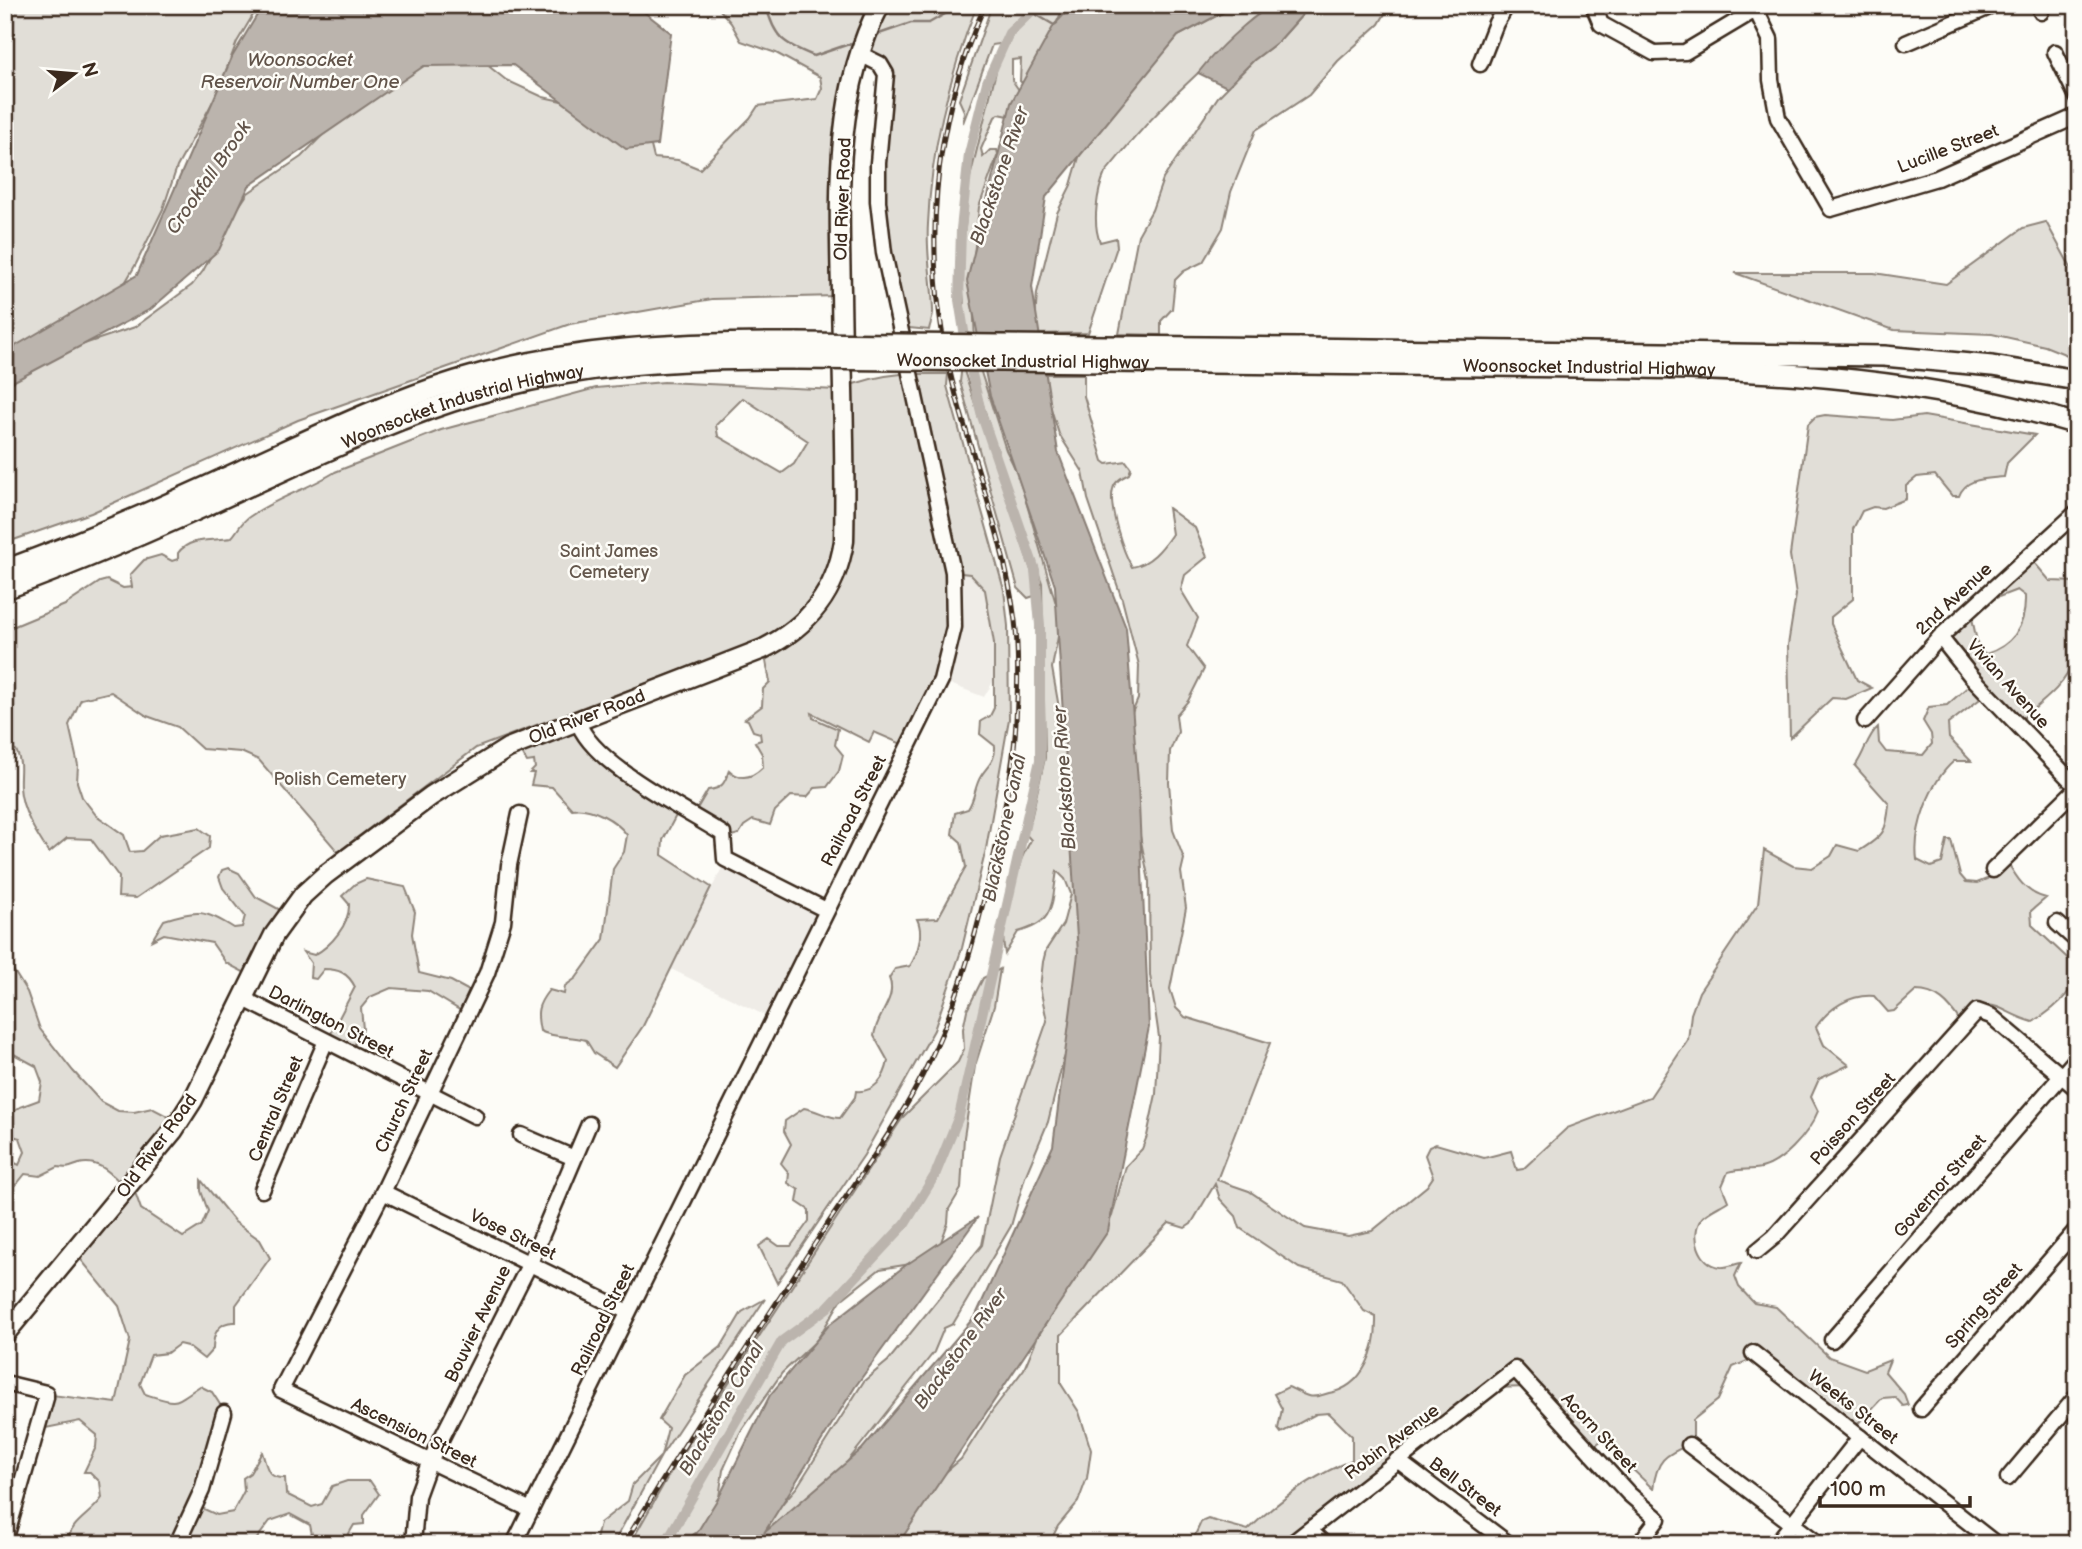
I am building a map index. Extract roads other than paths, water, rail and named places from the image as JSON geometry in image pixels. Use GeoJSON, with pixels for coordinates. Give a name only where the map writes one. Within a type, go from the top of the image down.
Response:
{"type":"FeatureCollection","features":[{"type":"Feature","properties":{"kind":"highway","name":"Woonsocket Industrial Highway"},"geometry":{"type":"LineString","coordinates":[[5,570],[140,517],[363,415],[475,376],[545,359],[634,346],[797,351],[1299,356],[1884,356],[1969,363],[2077,380]]}},
{"type":"Feature","properties":{"kind":"highway","name":"Woonsocket Industrial Highway"},"geometry":{"type":"LineString","coordinates":[[5,589],[155,529],[375,429],[478,393],[549,376],[638,363],[797,351]]}},
{"type":"Feature","properties":{"kind":"highway","name":"Woonsocket Industrial Highway"},"geometry":{"type":"LineString","coordinates":[[1299,356],[1807,373],[1938,391],[2077,424]]}},
{"type":"Feature","properties":{"kind":"main road","name":"Old River Road"},"geometry":{"type":"LineString","coordinates":[[5,1334],[173,1131],[193,1100],[288,913],[325,875],[466,772],[508,748],[780,640],[814,612],[836,575],[844,541],[840,260],[843,146],[850,95],[860,54],[880,5]]}},
{"type":"Feature","properties":{"kind":"street"},"geometry":{"type":"LineString","coordinates":[[1480,64],[1507,5]]}},
{"type":"Feature","properties":{"kind":"street"},"geometry":{"type":"LineString","coordinates":[[1593,5],[1601,24],[1654,53],[1685,52],[1759,8]]}},
{"type":"Feature","properties":{"kind":"street"},"geometry":{"type":"LineString","coordinates":[[1906,43],[1994,5]]}},
{"type":"Feature","properties":{"kind":"street","name":"Lucille Street"},"geometry":{"type":"LineString","coordinates":[[1759,8],[1770,39],[1771,80],[1778,117],[1831,209],[1937,178],[2077,116]]}},
{"type":"Feature","properties":{"kind":"street"},"geometry":{"type":"LineString","coordinates":[[2055,52],[2077,97]]}},
{"type":"Feature","properties":{"kind":"street","name":"Railroad Street"},"geometry":{"type":"LineString","coordinates":[[514,1544],[941,680],[954,627],[953,572],[947,538],[884,253],[878,201],[878,163],[886,74],[880,64],[860,54]]}},
{"type":"Feature","properties":{"kind":"street","name":"2nd Avenue"},"geometry":{"type":"LineString","coordinates":[[1865,721],[1940,637],[2077,512]]}},
{"type":"Feature","properties":{"kind":"street","name":"Vivian Avenue"},"geometry":{"type":"LineString","coordinates":[[1940,637],[1971,676],[2077,787]]}},
{"type":"Feature","properties":{"kind":"street"},"geometry":{"type":"LineString","coordinates":[[578,721],[581,732],[611,762],[723,834],[725,859],[826,910]]}},
{"type":"Feature","properties":{"kind":"street"},"geometry":{"type":"LineString","coordinates":[[1993,870],[2077,787]]}},
{"type":"Feature","properties":{"kind":"street","name":"Church Street"},"geometry":{"type":"LineString","coordinates":[[281,1390],[383,1192],[496,950],[520,814]]}},
{"type":"Feature","properties":{"kind":"street"},"geometry":{"type":"LineString","coordinates":[[2056,923],[2077,941]]}},
{"type":"Feature","properties":{"kind":"street","name":"Darlington Street"},"geometry":{"type":"LineString","coordinates":[[244,999],[325,1043],[475,1116]]}},
{"type":"Feature","properties":{"kind":"street","name":"Poisson Street"},"geometry":{"type":"LineString","coordinates":[[1757,1251],[1774,1237],[1977,1011],[1991,1016],[2061,1075]]}},
{"type":"Feature","properties":{"kind":"street","name":"Central Street"},"geometry":{"type":"LineString","coordinates":[[262,1190],[325,1043]]}},
{"type":"Feature","properties":{"kind":"street","name":"Governor Street"},"geometry":{"type":"LineString","coordinates":[[1832,1340],[2077,1058]]}},
{"type":"Feature","properties":{"kind":"street"},"geometry":{"type":"LineString","coordinates":[[2061,1075],[2077,1089]]}},
{"type":"Feature","properties":{"kind":"street","name":"Bouvier Avenue"},"geometry":{"type":"LineString","coordinates":[[413,1544],[417,1496],[429,1463],[530,1263],[589,1124]]}},
{"type":"Feature","properties":{"kind":"street"},"geometry":{"type":"LineString","coordinates":[[521,1135],[574,1158]]}},
{"type":"Feature","properties":{"kind":"street","name":"Vose Street"},"geometry":{"type":"LineString","coordinates":[[383,1192],[628,1312]]}},
{"type":"Feature","properties":{"kind":"street","name":"Spring Street"},"geometry":{"type":"LineString","coordinates":[[1921,1409],[2077,1229]]}},
{"type":"Feature","properties":{"kind":"street","name":"Weeks Street"},"geometry":{"type":"LineString","coordinates":[[1753,1353],[1996,1544]]}},
{"type":"Feature","properties":{"kind":"street","name":"Robin Avenue"},"geometry":{"type":"LineString","coordinates":[[1291,1544],[1397,1460],[1457,1417],[1515,1369]]}},
{"type":"Feature","properties":{"kind":"street","name":"Acorn Street"},"geometry":{"type":"LineString","coordinates":[[1515,1369],[1622,1486],[1658,1519],[1639,1544]]}},
{"type":"Feature","properties":{"kind":"street"},"geometry":{"type":"LineString","coordinates":[[5,1383],[46,1393],[46,1398],[5,1541]]}},
{"type":"Feature","properties":{"kind":"street","name":"Ascension Street"},"geometry":{"type":"LineString","coordinates":[[281,1390],[531,1510]]}},
{"type":"Feature","properties":{"kind":"street"},"geometry":{"type":"LineString","coordinates":[[2007,1478],[2077,1396]]}},
{"type":"Feature","properties":{"kind":"street"},"geometry":{"type":"LineString","coordinates":[[177,1544],[202,1490],[224,1413]]}},
{"type":"Feature","properties":{"kind":"street"},"geometry":{"type":"LineString","coordinates":[[1776,1544],[1860,1437]]}},
{"type":"Feature","properties":{"kind":"street"},"geometry":{"type":"LineString","coordinates":[[1689,1445],[1819,1544]]}},
{"type":"Feature","properties":{"kind":"street","name":"Bell Street"},"geometry":{"type":"LineString","coordinates":[[1397,1460],[1509,1544]]}},
{"type":"Feature","properties":{"kind":"street"},"geometry":{"type":"LineString","coordinates":[[1310,1531],[1324,1544]]}},
{"type":"Feature","properties":{"kind":"water","name":"Woonsocket Reservoir Number One"},"geometry":{"type":"Polygon","coordinates":[[[263,5],[635,5],[671,33],[657,145],[626,149],[513,65],[424,66],[249,186],[219,250],[151,309],[5,386],[5,352],[137,275],[232,57],[263,5]]]}},
{"type":"Feature","properties":{"kind":"water","name":"Blackstone River"},"geometry":{"type":"Polygon","coordinates":[[[1073,5],[1237,5],[1178,36],[1046,197],[1032,287],[1058,452],[1126,628],[1138,782],[1149,1027],[1108,1231],[898,1544],[690,1544],[720,1495],[770,1395],[829,1325],[906,1265],[978,1217],[855,1387],[764,1533],[862,1449],[976,1315],[1053,1146],[1078,954],[1055,586],[990,396],[967,281],[1011,103],[1054,25],[1073,5]]]}},
{"type":"Feature","properties":{"kind":"water"},"geometry":{"type":"Polygon","coordinates":[[[1273,5],[1311,5],[1279,41],[1254,60],[1227,87],[1198,73],[1233,36],[1273,5]]]}},
{"type":"Feature","properties":{"kind":"waterway","name":"Crookfall Brook"},"geometry":{"type":"LineString","coordinates":[[766,5],[777,32],[788,43],[804,52],[814,56],[855,42]]}},
{"type":"Feature","properties":{"kind":"waterway","name":"Crookfall Brook"},"geometry":{"type":"LineString","coordinates":[[876,35],[911,23],[929,23],[961,5]]}},
{"type":"Feature","properties":{"kind":"waterway","name":"Crookfall Brook"},"geometry":{"type":"LineString","coordinates":[[1020,5],[1054,25],[1057,23]]}},
{"type":"Feature","properties":{"kind":"waterway","name":"Blackstone Canal"},"geometry":{"type":"LineString","coordinates":[[665,1544],[782,1341],[827,1308],[905,1224],[935,1175],[959,1116],[1040,760],[1040,625],[1035,570],[982,416],[969,362],[959,300],[961,229],[969,154],[987,82],[1009,33],[1038,5]]}},
{"type":"Feature","properties":{"kind":"railway"},"geometry":{"type":"LineString","coordinates":[[624,1544],[723,1385],[912,1095],[951,1010],[986,891],[1005,809],[1013,756],[1018,658],[1004,560],[960,410],[942,333],[935,237],[943,142],[967,50],[985,5]]}},
{"type":"Feature","properties":{"kind":"park label","name":"Saint James Cemetery"},"geometry":{"type":"Point","coordinates":[609,561]}},
{"type":"Feature","properties":{"kind":"park label","name":"Polish Cemetery"},"geometry":{"type":"Point","coordinates":[340,779]}}]}
